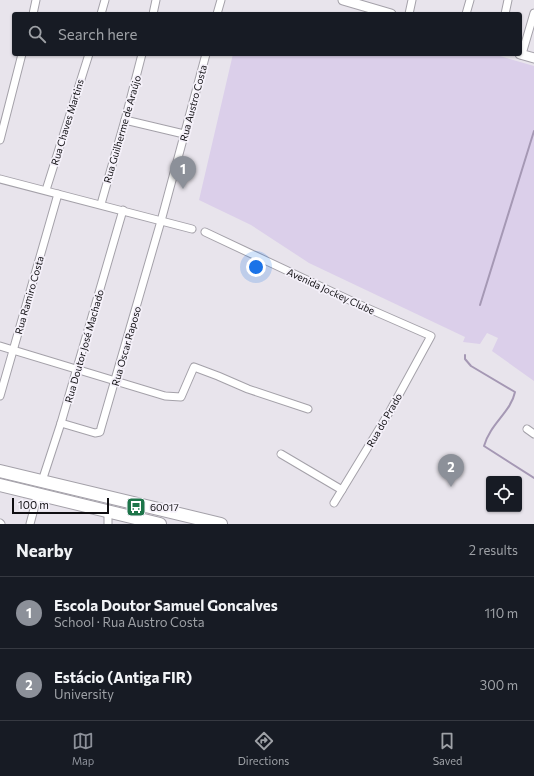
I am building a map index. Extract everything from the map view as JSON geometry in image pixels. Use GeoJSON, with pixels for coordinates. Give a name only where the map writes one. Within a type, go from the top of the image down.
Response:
{"type":"FeatureCollection","features":[{"type":"Feature","properties":{"kind":"highway"},"geometry":{"type":"LineString","coordinates":[[0,471],[221,524]]}},
{"type":"Feature","properties":{"kind":"highway"},"geometry":{"type":"LineString","coordinates":[[0,485],[160,524]]}},
{"type":"Feature","properties":{"kind":"main road"},"geometry":{"type":"LineString","coordinates":[[343,0],[384,12]]}},
{"type":"Feature","properties":{"kind":"main road"},"geometry":{"type":"LineString","coordinates":[[522,54],[534,58]]}},
{"type":"Feature","properties":{"kind":"street"},"geometry":{"type":"LineString","coordinates":[[33,12],[36,0]]}},
{"type":"Feature","properties":{"kind":"street"},"geometry":{"type":"LineString","coordinates":[[102,12],[106,0]]}},
{"type":"Feature","properties":{"kind":"street"},"geometry":{"type":"LineString","coordinates":[[153,12],[156,0]]}},
{"type":"Feature","properties":{"kind":"street"},"geometry":{"type":"LineString","coordinates":[[218,12],[221,0]]}},
{"type":"Feature","properties":{"kind":"street"},"geometry":{"type":"LineString","coordinates":[[409,12],[412,0]]}},
{"type":"Feature","properties":{"kind":"street"},"geometry":{"type":"LineString","coordinates":[[467,12],[470,0]]}},
{"type":"Feature","properties":{"kind":"street"},"geometry":{"type":"LineString","coordinates":[[505,12],[508,0]]}},
{"type":"Feature","properties":{"kind":"street"},"geometry":{"type":"LineString","coordinates":[[522,51],[534,13]]}},
{"type":"Feature","properties":{"kind":"street"},"geometry":{"type":"LineString","coordinates":[[0,140],[21,56]]}},
{"type":"Feature","properties":{"kind":"street","name":"Rua Chaves Martins"},"geometry":{"type":"LineString","coordinates":[[46,190],[88,56]]}},
{"type":"Feature","properties":{"kind":"street","name":"Rua Guilherme de Araújo"},"geometry":{"type":"LineString","coordinates":[[101,204],[141,56]]}},
{"type":"Feature","properties":{"kind":"street","name":"Rua Austro Costa"},"geometry":{"type":"LineString","coordinates":[[161,220],[205,56]]}},
{"type":"Feature","properties":{"kind":"street"},"geometry":{"type":"LineString","coordinates":[[125,120],[184,134]]}},
{"type":"Feature","properties":{"kind":"street"},"geometry":{"type":"LineString","coordinates":[[0,179],[101,204],[192,229]]}},
{"type":"Feature","properties":{"kind":"street","name":"Rua Ramiro Costa"},"geometry":{"type":"LineString","coordinates":[[0,396],[58,194]]}},
{"type":"Feature","properties":{"kind":"street","name":"Rua Doutor José Machado"},"geometry":{"type":"LineString","coordinates":[[42,481],[61,423],[123,210]]}},
{"type":"Feature","properties":{"kind":"street","name":"Rua Oscar Raposo"},"geometry":{"type":"LineString","coordinates":[[61,423],[95,433],[100,432],[161,220]]}},
{"type":"Feature","properties":{"kind":"street","name":"Avenida Jockey Clube"},"geometry":{"type":"LineString","coordinates":[[205,232],[358,304],[431,336]]}},
{"type":"Feature","properties":{"kind":"street","name":"Rua do Prado"},"geometry":{"type":"LineString","coordinates":[[334,503],[390,411],[431,336]]}},
{"type":"Feature","properties":{"kind":"street"},"geometry":{"type":"LineString","coordinates":[[0,346],[77,368],[165,396],[181,397],[194,367],[248,390],[308,409]]}},
{"type":"Feature","properties":{"kind":"street"},"geometry":{"type":"LineString","coordinates":[[527,429],[534,434]]}},
{"type":"Feature","properties":{"kind":"street"},"geometry":{"type":"LineString","coordinates":[[281,454],[342,490]]}},
{"type":"Feature","properties":{"kind":"street"},"geometry":{"type":"LineString","coordinates":[[30,524],[38,494]]}},
{"type":"Feature","properties":{"kind":"street"},"geometry":{"type":"LineString","coordinates":[[108,511],[108,524]]}},
{"type":"Feature","properties":{"kind":"shaded area"},"geometry":{"type":"Polygon","coordinates":[[[233,56],[500,56],[534,66],[534,381],[492,351],[498,338],[487,333],[480,344],[463,342],[465,337],[309,263],[251,225],[199,200],[233,56]]]}},
{"type":"Feature","properties":{"kind":"waterway"},"geometry":{"type":"LineString","coordinates":[[480,305],[534,131]]}},
{"type":"Feature","properties":{"kind":"waterway"},"geometry":{"type":"LineString","coordinates":[[465,355],[465,359],[471,366],[515,392],[509,406],[491,431],[484,446],[534,478]]}},
{"type":"Feature","properties":{"kind":"place","name":"Escola Doutor Samuel Goncalves"},"geometry":{"type":"Point","coordinates":[183,189]}},
{"type":"Feature","properties":{"kind":"place","name":"Estácio (Antiga FIR)"},"geometry":{"type":"Point","coordinates":[451,487]}},
{"type":"Feature","properties":{"kind":"place","name":"60017"},"geometry":{"type":"Point","coordinates":[136,507]}}]}
